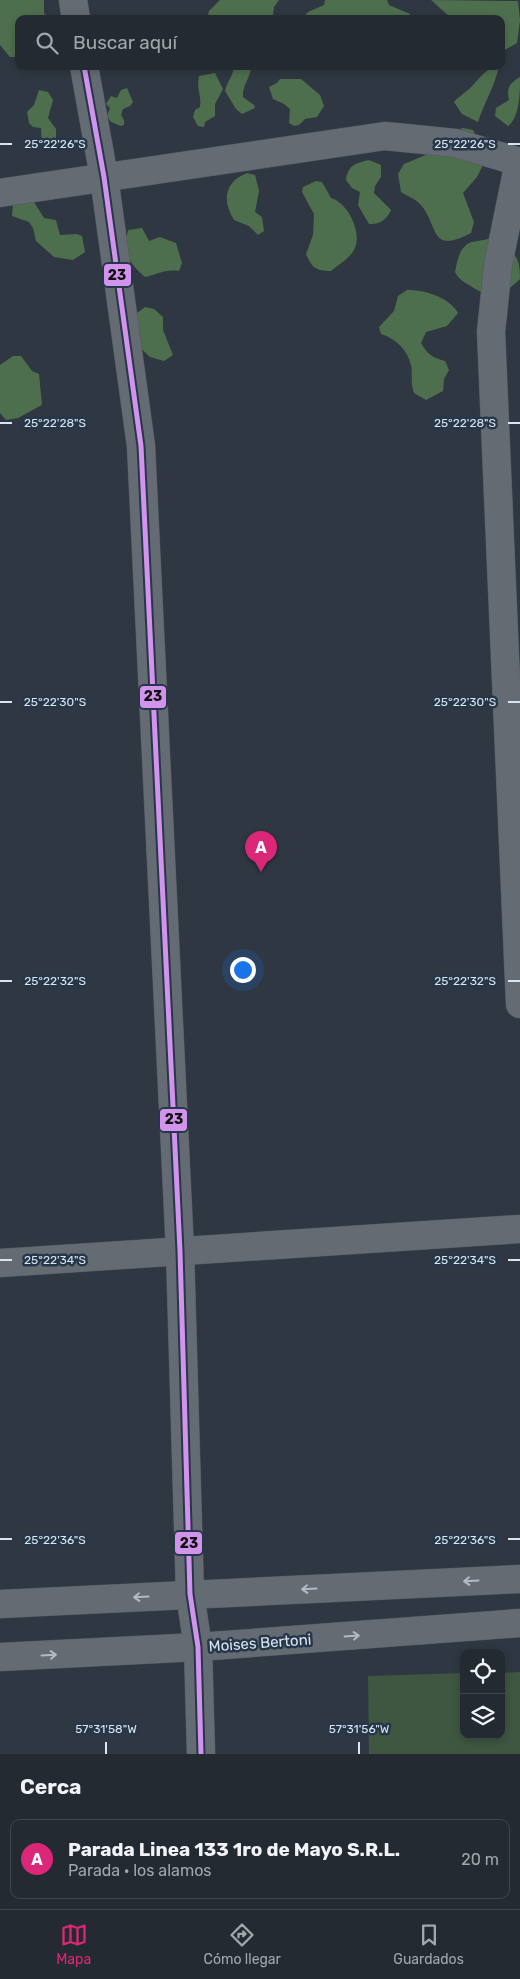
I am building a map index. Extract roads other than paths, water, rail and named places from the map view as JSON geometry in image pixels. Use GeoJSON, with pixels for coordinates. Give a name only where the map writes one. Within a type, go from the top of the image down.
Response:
{"type":"FeatureCollection","features":[{"type":"Feature","properties":{"kind":"street"},"geometry":{"type":"LineString","coordinates":[[72,0],[75,15]]}},
{"type":"Feature","properties":{"kind":"street"},"geometry":{"type":"LineString","coordinates":[[85,70],[104,177],[141,446],[180,1250],[190,1594],[198,1647],[201,1754]]}},
{"type":"Feature","properties":{"kind":"street"},"geometry":{"type":"LineString","coordinates":[[0,193],[385,136],[455,143],[520,162],[498,265],[491,332],[520,1004]]}},
{"type":"Feature","properties":{"kind":"street"},"geometry":{"type":"LineString","coordinates":[[0,1263],[520,1229]]}},
{"type":"Feature","properties":{"kind":"street"},"geometry":{"type":"LineString","coordinates":[[0,1604],[520,1579]]}},
{"type":"Feature","properties":{"kind":"street","name":"Moises Bertoni"},"geometry":{"type":"LineString","coordinates":[[0,1657],[198,1647],[520,1623]]}},
{"type":"Feature","properties":{"kind":"place","name":"Parada Linea 133 1ro de Mayo S.R.L."},"geometry":{"type":"Point","coordinates":[261,872]}}]}
